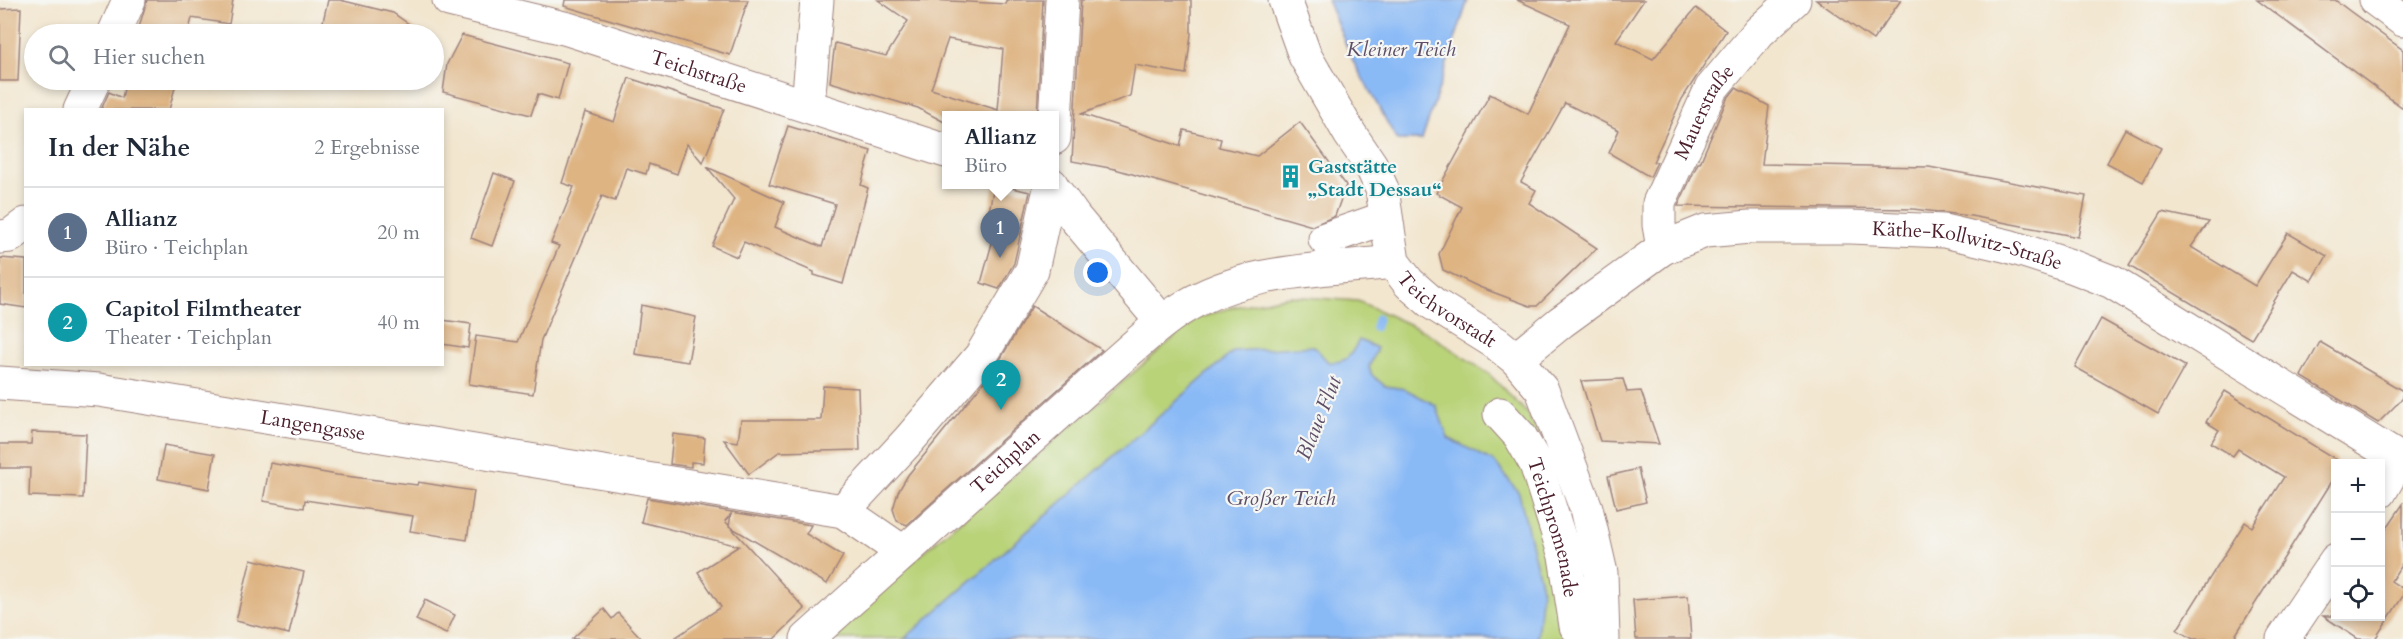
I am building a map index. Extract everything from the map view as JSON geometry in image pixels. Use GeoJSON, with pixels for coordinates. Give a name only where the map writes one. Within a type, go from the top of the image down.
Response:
{"type":"FeatureCollection","features":[{"type":"Feature","properties":{"kind":"street"},"geometry":{"type":"LineString","coordinates":[[118,24],[129,0]]}},
{"type":"Feature","properties":{"kind":"street","name":"Teichstraße"},"geometry":{"type":"LineString","coordinates":[[449,0],[568,29],[942,150]]}},
{"type":"Feature","properties":{"kind":"street"},"geometry":{"type":"LineString","coordinates":[[808,105],[817,0]]}},
{"type":"Feature","properties":{"kind":"street"},"geometry":{"type":"LineString","coordinates":[[1056,111],[1062,0]]}},
{"type":"Feature","properties":{"kind":"street"},"geometry":{"type":"LineString","coordinates":[[1285,0],[1305,56],[1350,134],[1371,165],[1382,189],[1393,262]]}},
{"type":"Feature","properties":{"kind":"street","name":"Mauerstraße"},"geometry":{"type":"LineString","coordinates":[[1663,248],[1659,225],[1659,203],[1711,89],[1759,32],[1794,0]]}},
{"type":"Feature","properties":{"kind":"street"},"geometry":{"type":"LineString","coordinates":[[2376,0],[2403,20]]}},
{"type":"Feature","properties":{"kind":"street"},"geometry":{"type":"LineString","coordinates":[[81,108],[89,90]]}},
{"type":"Feature","properties":{"kind":"street"},"geometry":{"type":"LineString","coordinates":[[903,552],[843,511],[909,440],[981,356],[1032,270],[1049,189]]}},
{"type":"Feature","properties":{"kind":"street"},"geometry":{"type":"LineString","coordinates":[[1053,189],[1162,322]]}},
{"type":"Feature","properties":{"kind":"street"},"geometry":{"type":"LineString","coordinates":[[1325,239],[1385,218]]}},
{"type":"Feature","properties":{"kind":"street"},"geometry":{"type":"LineString","coordinates":[[0,237],[10,236],[24,226]]}},
{"type":"Feature","properties":{"kind":"street","name":"Käthe-Kollwitz-Straße"},"geometry":{"type":"LineString","coordinates":[[1516,358],[1578,309],[1663,248],[1705,231],[1761,227],[1850,227],[1944,231],[2008,246],[2072,266],[2112,282],[2398,451]]}},
{"type":"Feature","properties":{"kind":"street","name":"Teichvorstadt"},"geometry":{"type":"LineString","coordinates":[[1162,322],[1215,291],[1260,276],[1393,262],[1409,283],[1432,303],[1516,358],[1542,390],[1586,508],[1601,573],[1603,639]]}},
{"type":"Feature","properties":{"kind":"street","name":"Teichplan"},"geometry":{"type":"LineString","coordinates":[[807,639],[1162,322]]}},
{"type":"Feature","properties":{"kind":"street","name":"Langengasse"},"geometry":{"type":"LineString","coordinates":[[0,383],[99,390],[843,511]]}},
{"type":"Feature","properties":{"kind":"street","name":"Teichpromenade"},"geometry":{"type":"LineString","coordinates":[[1500,414],[1520,436],[1536,464],[1565,556],[1576,626],[1598,639]]}},
{"type":"Feature","properties":{"kind":"street"},"geometry":{"type":"LineString","coordinates":[[2385,481],[2398,451]]}},
{"type":"Feature","properties":{"kind":"street"},"geometry":{"type":"LineString","coordinates":[[2283,639],[2331,567]]}},
{"type":"Feature","properties":{"kind":"green space","name":"Großer Teich"},"geometry":{"type":"Polygon","coordinates":[[[1290,296],[1358,301],[1426,332],[1489,374],[1527,413],[1557,469],[1576,537],[1589,639],[822,639],[1196,319],[1229,308],[1290,296]]]}},
{"type":"Feature","properties":{"kind":"water","name":"Kleiner Teich"},"geometry":{"type":"Polygon","coordinates":[[[1327,0],[1468,0],[1422,140],[1397,140],[1354,63],[1327,0]]]}},
{"type":"Feature","properties":{"kind":"water","name":"Großer Teich"},"geometry":{"type":"Polygon","coordinates":[[[1359,340],[1377,348],[1369,367],[1372,375],[1385,386],[1405,389],[1436,405],[1448,438],[1495,462],[1519,493],[1542,588],[1537,639],[904,639],[1234,351],[1314,346],[1328,362],[1335,362],[1348,357],[1359,340]]]}},
{"type":"Feature","properties":{"kind":"building"},"geometry":{"type":"Polygon","coordinates":[[[147,0],[233,0],[229,24],[192,18],[190,24],[140,24],[147,0]]]}},
{"type":"Feature","properties":{"kind":"building"},"geometry":{"type":"Polygon","coordinates":[[[328,0],[340,0],[393,13],[409,24],[322,24],[328,0]]]}},
{"type":"Feature","properties":{"kind":"building"},"geometry":{"type":"Polygon","coordinates":[[[565,0],[748,0],[730,55],[564,6],[565,0]]]}},
{"type":"Feature","properties":{"kind":"building"},"geometry":{"type":"Polygon","coordinates":[[[878,0],[1006,4],[1006,0],[1043,0],[1037,111],[942,111],[942,121],[918,108],[830,82],[835,43],[886,56],[908,21],[878,0]],[[948,39],[931,89],[998,110],[1003,49],[948,39]]]}},
{"type":"Feature","properties":{"kind":"building"},"geometry":{"type":"Polygon","coordinates":[[[1081,0],[1191,0],[1191,34],[1186,74],[1135,65],[1130,96],[1081,114],[1180,146],[1184,130],[1221,139],[1219,147],[1257,156],[1300,122],[1346,185],[1335,216],[1312,226],[1115,169],[1072,161],[1081,0]]]}},
{"type":"Feature","properties":{"kind":"building"},"geometry":{"type":"Polygon","coordinates":[[[1517,0],[1644,0],[1616,41],[1653,59],[1696,8],[1726,31],[1682,99],[1653,162],[1657,162],[1650,177],[1609,153],[1619,130],[1565,103],[1521,182],[1536,190],[1529,203],[1597,248],[1537,306],[1530,306],[1479,287],[1443,270],[1439,254],[1462,207],[1436,193],[1490,94],[1528,114],[1570,24],[1517,0]]]}},
{"type":"Feature","properties":{"kind":"building"},"geometry":{"type":"Polygon","coordinates":[[[1816,0],[1901,0],[1873,40],[1816,0]]]}},
{"type":"Feature","properties":{"kind":"building"},"geometry":{"type":"Polygon","coordinates":[[[2257,0],[2335,0],[2403,50],[2403,108],[2257,0]]]}},
{"type":"Feature","properties":{"kind":"building"},"geometry":{"type":"Polygon","coordinates":[[[21,8],[18,81],[0,81],[0,9],[21,8]]]}},
{"type":"Feature","properties":{"kind":"building"},"geometry":{"type":"Polygon","coordinates":[[[462,35],[568,63],[558,100],[538,94],[531,115],[443,92],[447,64],[462,35]]]}},
{"type":"Feature","properties":{"kind":"building"},"geometry":{"type":"Polygon","coordinates":[[[629,78],[724,109],[703,163],[687,144],[677,174],[649,164],[646,174],[626,168],[615,201],[602,196],[541,340],[533,394],[469,384],[476,336],[518,342],[559,246],[551,243],[574,187],[562,183],[585,112],[614,122],[629,78]]]}},
{"type":"Feature","properties":{"kind":"building"},"geometry":{"type":"Polygon","coordinates":[[[1736,88],[1769,106],[1762,164],[1929,167],[2086,196],[2078,237],[1971,216],[1913,209],[1678,206],[1700,163],[1727,99],[1736,88]]]}},
{"type":"Feature","properties":{"kind":"building"},"geometry":{"type":"Polygon","coordinates":[[[124,90],[174,90],[170,108],[102,108],[109,92],[122,98],[124,90]]]}},
{"type":"Feature","properties":{"kind":"building"},"geometry":{"type":"Polygon","coordinates":[[[788,126],[871,151],[861,185],[868,188],[843,284],[814,275],[814,272],[744,242],[737,257],[712,246],[734,199],[707,167],[784,202],[775,227],[822,247],[835,204],[769,184],[788,126]]]}},
{"type":"Feature","properties":{"kind":"building"},"geometry":{"type":"Polygon","coordinates":[[[2125,129],[2161,148],[2143,182],[2107,163],[2125,129]]]}},
{"type":"Feature","properties":{"kind":"building"},"geometry":{"type":"Polygon","coordinates":[[[494,173],[515,181],[492,246],[471,238],[494,173]]]}},
{"type":"Feature","properties":{"kind":"building"},"geometry":{"type":"Polygon","coordinates":[[[993,189],[1016,189],[1030,192],[1014,263],[999,289],[981,283],[1000,214],[989,212],[993,189]]]}},
{"type":"Feature","properties":{"kind":"building"},"geometry":{"type":"Polygon","coordinates":[[[2162,212],[2209,222],[2191,247],[2255,286],[2288,233],[2327,256],[2312,281],[2293,270],[2251,339],[2129,266],[2162,212]]]}},
{"type":"Feature","properties":{"kind":"building"},"geometry":{"type":"Polygon","coordinates":[[[0,258],[24,260],[24,308],[0,304],[0,258]]]}},
{"type":"Feature","properties":{"kind":"building"},"geometry":{"type":"Polygon","coordinates":[[[641,305],[696,317],[688,362],[635,354],[641,305]]]}},
{"type":"Feature","properties":{"kind":"building"},"geometry":{"type":"Polygon","coordinates":[[[1032,306],[1102,350],[907,525],[897,521],[893,509],[898,492],[908,475],[995,368],[1032,306]]]}},
{"type":"Feature","properties":{"kind":"building"},"geometry":{"type":"Polygon","coordinates":[[[2101,319],[2185,366],[2158,414],[2075,367],[2101,319]]]}},
{"type":"Feature","properties":{"kind":"building"},"geometry":{"type":"Polygon","coordinates":[[[444,320],[471,324],[468,348],[444,344],[444,320]]]}},
{"type":"Feature","properties":{"kind":"building"},"geometry":{"type":"Polygon","coordinates":[[[2320,342],[2403,391],[2403,398],[2378,423],[2301,376],[2320,342]]]}},
{"type":"Feature","properties":{"kind":"building"},"geometry":{"type":"Polygon","coordinates":[[[1623,379],[1627,392],[1641,391],[1659,444],[1600,441],[1581,381],[1623,379]]]}},
{"type":"Feature","properties":{"kind":"building"},"geometry":{"type":"Polygon","coordinates":[[[823,386],[858,388],[860,450],[779,452],[749,474],[724,440],[738,442],[741,420],[821,420],[823,386]]]}},
{"type":"Feature","properties":{"kind":"building"},"geometry":{"type":"Polygon","coordinates":[[[2225,391],[2335,459],[2331,459],[2331,483],[2233,639],[2193,639],[2177,630],[2245,522],[2252,527],[2284,477],[2238,449],[2233,456],[2211,443],[2219,430],[2206,422],[2225,391]]]}},
{"type":"Feature","properties":{"kind":"building"},"geometry":{"type":"Polygon","coordinates":[[[32,432],[86,434],[83,498],[29,496],[30,468],[0,468],[0,444],[31,444],[32,432]]]}},
{"type":"Feature","properties":{"kind":"building"},"geometry":{"type":"Polygon","coordinates":[[[673,434],[705,438],[703,463],[691,462],[691,467],[670,464],[673,434]]]}},
{"type":"Feature","properties":{"kind":"building"},"geometry":{"type":"Polygon","coordinates":[[[164,445],[215,454],[209,489],[158,479],[164,445]]]}},
{"type":"Feature","properties":{"kind":"building"},"geometry":{"type":"Polygon","coordinates":[[[270,463],[337,475],[417,485],[418,482],[474,491],[467,540],[410,531],[413,516],[305,500],[304,508],[263,501],[270,463]]]}},
{"type":"Feature","properties":{"kind":"building"},"geometry":{"type":"Polygon","coordinates":[[[1638,469],[1646,502],[1616,509],[1608,476],[1638,469]]]}},
{"type":"Feature","properties":{"kind":"building"},"geometry":{"type":"Polygon","coordinates":[[[647,498],[811,525],[806,534],[843,556],[827,584],[730,527],[805,609],[774,639],[673,639],[721,607],[698,572],[739,546],[641,522],[647,498]],[[731,514],[725,521],[729,525],[731,514]]]}},
{"type":"Feature","properties":{"kind":"building"},"geometry":{"type":"Polygon","coordinates":[[[2403,504],[2403,562],[2391,581],[2403,589],[2403,596],[2375,639],[2358,639],[2323,616],[2331,616],[2331,621],[2385,621],[2385,531],[2403,504]]]}},
{"type":"Feature","properties":{"kind":"building"},"geometry":{"type":"Polygon","coordinates":[[[251,559],[304,572],[289,634],[236,621],[251,559]]]}},
{"type":"Feature","properties":{"kind":"building"},"geometry":{"type":"Polygon","coordinates":[[[1688,596],[1691,639],[1636,639],[1633,600],[1688,596]]]}},
{"type":"Feature","properties":{"kind":"building"},"geometry":{"type":"Polygon","coordinates":[[[425,600],[455,615],[446,634],[416,620],[425,600]]]}},
{"type":"Feature","properties":{"kind":"building"},"geometry":{"type":"Polygon","coordinates":[[[604,609],[612,619],[618,613],[642,639],[572,639],[604,609]]]}},
{"type":"Feature","properties":{"kind":"waterway","name":"Blaue Flut"},"geometry":{"type":"LineString","coordinates":[[1375,328],[1378,318]]}},
{"type":"Feature","properties":{"kind":"place","name":"Gaststätte „Stadt Dessau“"},"geometry":{"type":"Point","coordinates":[1290,177]}},
{"type":"Feature","properties":{"kind":"place","name":"Allianz"},"geometry":{"type":"Point","coordinates":[1000,258]}},
{"type":"Feature","properties":{"kind":"place","name":"Capitol Filmtheater"},"geometry":{"type":"Point","coordinates":[1001,410]}}]}
